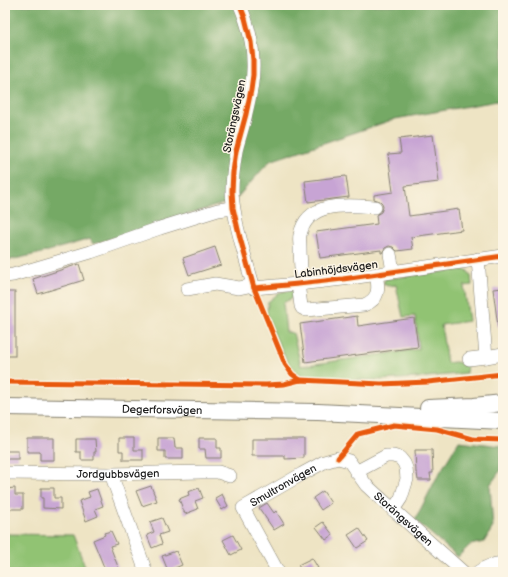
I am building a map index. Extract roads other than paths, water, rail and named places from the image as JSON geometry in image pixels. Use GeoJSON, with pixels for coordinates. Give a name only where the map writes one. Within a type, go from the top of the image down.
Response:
{"type":"FeatureCollection","features":[{"type":"Feature","properties":{"kind":"main road","name":"Degerforsvägen"},"geometry":{"type":"LineString","coordinates":[[318,412],[503,404]]}},
{"type":"Feature","properties":{"kind":"main road","name":"Degerforsvägen"},"geometry":{"type":"LineString","coordinates":[[5,407],[318,412],[503,421]]}},
{"type":"Feature","properties":{"kind":"street","name":"Storängsvägen"},"geometry":{"type":"LineString","coordinates":[[233,208],[233,172],[236,151],[251,90],[253,68],[251,42],[246,18],[240,5]]}},
{"type":"Feature","properties":{"kind":"street"},"geometry":{"type":"LineString","coordinates":[[375,207],[327,207],[318,211],[305,221],[300,235],[301,306],[306,310],[364,305],[369,303],[376,296],[378,286],[376,274]]}},
{"type":"Feature","properties":{"kind":"street"},"geometry":{"type":"LineString","coordinates":[[5,276],[91,252],[218,210],[233,208],[253,285],[239,288],[215,284],[187,289]]}},
{"type":"Feature","properties":{"kind":"street"},"geometry":{"type":"LineString","coordinates":[[390,254],[393,272]]}},
{"type":"Feature","properties":{"kind":"street","name":"Labinhöjdsvägen"},"geometry":{"type":"LineString","coordinates":[[253,285],[254,288],[301,284],[503,256]]}},
{"type":"Feature","properties":{"kind":"street"},"geometry":{"type":"LineString","coordinates":[[478,259],[486,356]]}},
{"type":"Feature","properties":{"kind":"street"},"geometry":{"type":"LineString","coordinates":[[469,358],[503,354]]}},
{"type":"Feature","properties":{"kind":"street"},"geometry":{"type":"LineString","coordinates":[[356,472],[386,456],[400,458],[406,468],[407,479],[401,498],[393,510]]}},
{"type":"Feature","properties":{"kind":"street","name":"Smultronvägen"},"geometry":{"type":"LineString","coordinates":[[278,572],[243,508],[324,462],[338,458],[348,461]]}},
{"type":"Feature","properties":{"kind":"street","name":"Storängsvägen"},"geometry":{"type":"LineString","coordinates":[[348,461],[366,485],[463,572]]}},
{"type":"Feature","properties":{"kind":"street","name":"Jordgubbsvägen"},"geometry":{"type":"LineString","coordinates":[[5,474],[218,472],[230,476]]}},
{"type":"Feature","properties":{"kind":"street"},"geometry":{"type":"LineString","coordinates":[[111,474],[146,572]]}},
{"type":"Feature","properties":{"kind":"street"},"geometry":{"type":"LineString","coordinates":[[478,572],[483,568],[494,564],[503,563]]}}]}
